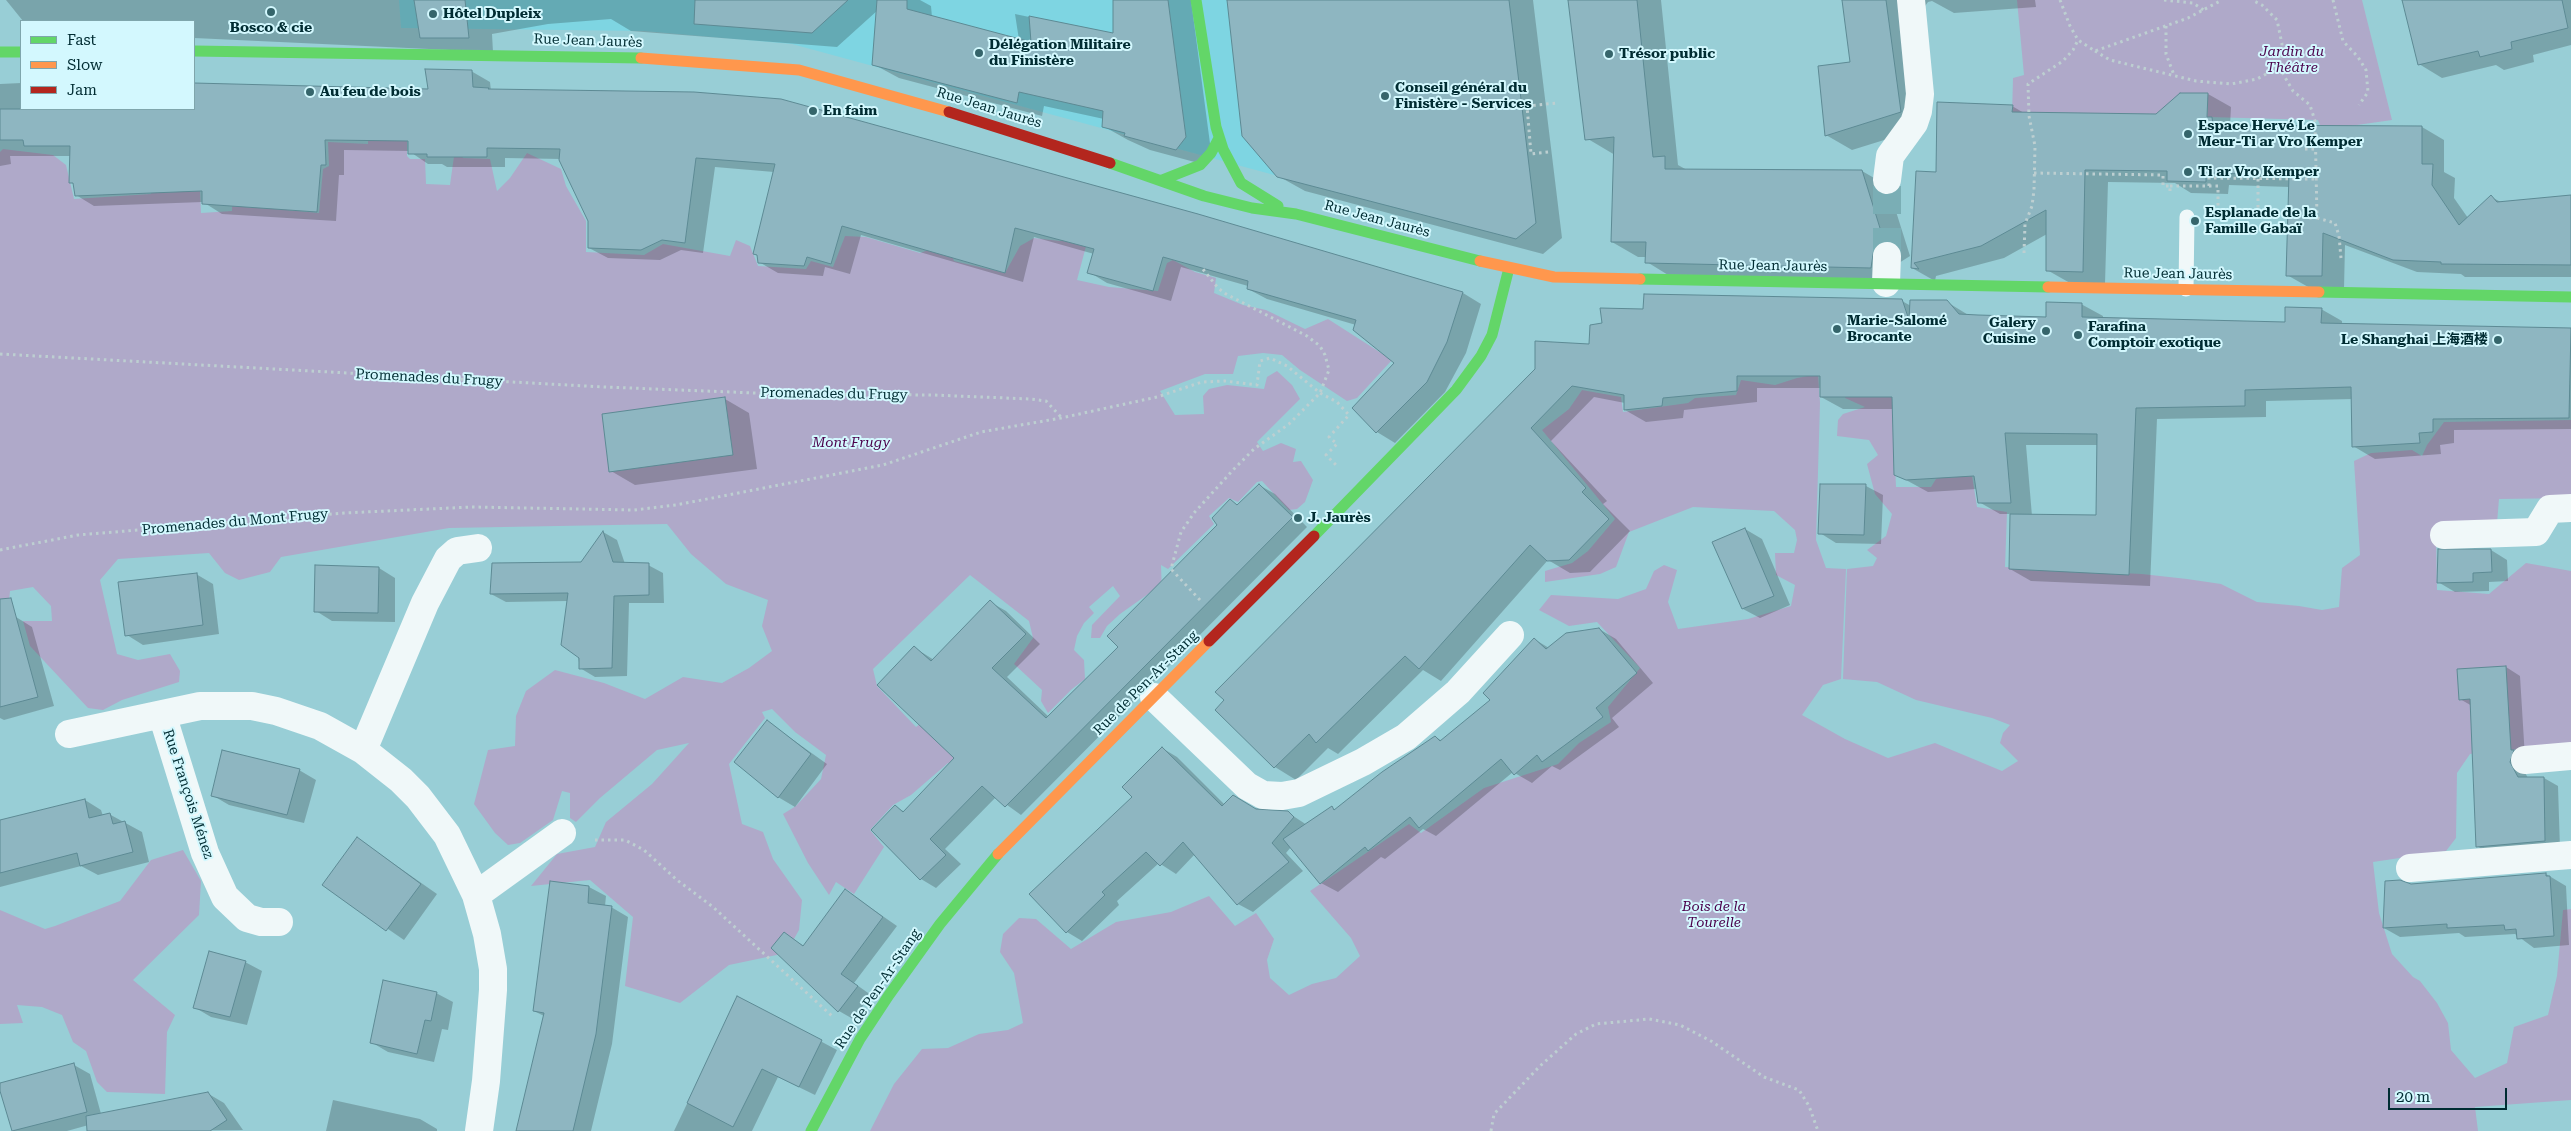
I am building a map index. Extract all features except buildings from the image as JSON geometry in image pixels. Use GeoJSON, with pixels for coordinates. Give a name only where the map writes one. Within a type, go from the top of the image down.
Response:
{"type":"FeatureCollection","features":[{"type":"Feature","properties":{"kind":"street"},"geometry":{"type":"LineString","coordinates":[[1196,0],[1219,138],[1229,165],[1241,183],[1265,200],[1296,214]]}},
{"type":"Feature","properties":{"kind":"street"},"geometry":{"type":"LineString","coordinates":[[1887,180],[1890,156],[1914,123],[1918,111],[1920,94],[1911,0]]}},
{"type":"Feature","properties":{"kind":"street","name":"Rue Jean Jaurès"},"geometry":{"type":"LineString","coordinates":[[195,51],[572,55],[680,59],[799,70],[957,114],[1076,150],[1204,196],[1252,208],[1296,214],[1534,274],[1582,278],[2571,297]]}},
{"type":"Feature","properties":{"kind":"street"},"geometry":{"type":"LineString","coordinates":[[0,52],[20,52]]}},
{"type":"Feature","properties":{"kind":"street"},"geometry":{"type":"LineString","coordinates":[[1162,180],[1200,165],[1211,153],[1219,138]]}},
{"type":"Feature","properties":{"kind":"street"},"geometry":{"type":"LineString","coordinates":[[1886,256],[1886,283]]}},
{"type":"Feature","properties":{"kind":"street","name":"Rue de Pen-Ar-Stang"},"geometry":{"type":"LineString","coordinates":[[811,1131],[860,1039],[945,918],[1011,839],[1362,488],[1456,390],[1482,356],[1492,335],[1509,268]]}},
{"type":"Feature","properties":{"kind":"street"},"geometry":{"type":"LineString","coordinates":[[2444,535],[2536,532],[2550,509],[2571,508]]}},
{"type":"Feature","properties":{"kind":"street"},"geometry":{"type":"LineString","coordinates":[[363,750],[425,603],[448,559],[457,551],[478,548]]}},
{"type":"Feature","properties":{"kind":"street"},"geometry":{"type":"LineString","coordinates":[[1154,697],[1247,786],[1262,795],[1282,796],[1299,793],[1363,762],[1406,737],[1458,692],[1510,635]]}},
{"type":"Feature","properties":{"kind":"street","name":"Rue François Ménez"},"geometry":{"type":"LineString","coordinates":[[69,734],[200,706],[252,706],[276,711],[320,726],[363,750],[401,780],[434,816],[456,851],[476,895],[491,953],[494,990],[486,1080],[479,1131]]}},
{"type":"Feature","properties":{"kind":"street","name":"Rue François Ménez"},"geometry":{"type":"LineString","coordinates":[[162,714],[205,853],[226,897],[247,918],[261,922],[279,922]]}},
{"type":"Feature","properties":{"kind":"street"},"geometry":{"type":"LineString","coordinates":[[2525,760],[2571,756]]}},
{"type":"Feature","properties":{"kind":"street"},"geometry":{"type":"LineString","coordinates":[[476,895],[556,837]]}},
{"type":"Feature","properties":{"kind":"street"},"geometry":{"type":"LineString","coordinates":[[2410,868],[2571,855]]}},
{"type":"Feature","properties":{"kind":"lane"},"geometry":{"type":"LineString","coordinates":[[2186,289],[2187,218]]}},
{"type":"Feature","properties":{"kind":"path"},"geometry":{"type":"LineString","coordinates":[[2060,0],[2070,26],[2078,40],[2110,60],[2214,84],[2232,84],[2257,79],[2279,67]]}},
{"type":"Feature","properties":{"kind":"path"},"geometry":{"type":"LineString","coordinates":[[2164,0],[2193,3],[2205,11]]}},
{"type":"Feature","properties":{"kind":"path"},"geometry":{"type":"LineString","coordinates":[[2095,51],[2205,11],[2222,0]]}},
{"type":"Feature","properties":{"kind":"path"},"geometry":{"type":"LineString","coordinates":[[2252,0],[2262,5],[2278,20],[2282,44],[2279,67],[2293,91],[2312,110],[2317,218]]}},
{"type":"Feature","properties":{"kind":"path"},"geometry":{"type":"LineString","coordinates":[[2333,0],[2343,41],[2358,57],[2366,70],[2368,92],[2359,106]]}},
{"type":"Feature","properties":{"kind":"path"},"geometry":{"type":"LineString","coordinates":[[2166,26],[2166,54],[2174,76]]}},
{"type":"Feature","properties":{"kind":"path"},"geometry":{"type":"LineString","coordinates":[[2024,286],[2024,224],[2034,198],[2035,146],[2028,116],[2028,84],[2062,61],[2073,50],[2078,40]]}},
{"type":"Feature","properties":{"kind":"path"},"geometry":{"type":"LineString","coordinates":[[1548,152],[1531,154],[1527,106],[1557,103]]}},
{"type":"Feature","properties":{"kind":"path"},"geometry":{"type":"LineString","coordinates":[[2305,149],[2315,149]]}},
{"type":"Feature","properties":{"kind":"path"},"geometry":{"type":"LineString","coordinates":[[2034,173],[2163,175],[2163,186],[2188,184],[2218,186],[2218,218]]}},
{"type":"Feature","properties":{"kind":"path"},"geometry":{"type":"LineString","coordinates":[[2209,186],[2209,178],[2316,179]]}},
{"type":"Feature","properties":{"kind":"path"},"geometry":{"type":"LineString","coordinates":[[2258,179],[2258,218]]}},
{"type":"Feature","properties":{"kind":"path"},"geometry":{"type":"LineString","coordinates":[[2170,186],[2170,202]]}},
{"type":"Feature","properties":{"kind":"path"},"geometry":{"type":"LineString","coordinates":[[2307,218],[2317,218],[2334,223],[2337,229],[2341,250],[2341,294]]}},
{"type":"Feature","properties":{"kind":"path"},"geometry":{"type":"LineString","coordinates":[[1202,268],[1218,288],[1226,294],[1307,336],[1320,346],[1325,355],[1329,370],[1320,393],[1289,424],[1254,449],[1194,513],[1181,532],[1170,569],[1225,625]]}},
{"type":"Feature","properties":{"kind":"path","name":"Promenades du Frugy"},"geometry":{"type":"LineString","coordinates":[[0,354],[594,386],[781,394],[933,395],[1030,399],[1046,401],[1061,418]]}},
{"type":"Feature","properties":{"kind":"path"},"geometry":{"type":"LineString","coordinates":[[1061,418],[1157,397],[1202,382],[1225,381],[1257,386],[1260,361],[1270,358],[1287,366],[1320,393],[1337,402],[1349,415],[1329,437],[1337,444],[1326,455]]}},
{"type":"Feature","properties":{"kind":"path","name":"Promenades du Mont Frugy"},"geometry":{"type":"LineString","coordinates":[[0,550],[78,535],[344,513],[472,507],[634,510],[676,505],[873,467],[981,432],[1061,418]]}},
{"type":"Feature","properties":{"kind":"path"},"geometry":{"type":"LineString","coordinates":[[556,837],[570,845],[604,839],[625,840],[644,850],[677,880],[713,907],[820,1007]]}},
{"type":"Feature","properties":{"kind":"path"},"geometry":{"type":"LineString","coordinates":[[1490,1131],[1494,1114],[1540,1066],[1576,1034],[1596,1024],[1649,1019],[1680,1025],[1711,1041],[1764,1077],[1799,1090],[1809,1106],[1818,1131]]}},
{"type":"Feature","properties":{"kind":"shaded area"},"geometry":{"type":"Polygon","coordinates":[[[399,0],[1440,0],[1425,158],[1414,213],[792,44],[644,31],[401,28],[399,0]]]}},
{"type":"Feature","properties":{"kind":"green space","name":"Jardin du Théâtre"},"geometry":{"type":"Polygon","coordinates":[[[2017,0],[2362,0],[2392,120],[2322,130],[2318,120],[2207,117],[2208,100],[2198,93],[2180,93],[2171,115],[2046,113],[2012,116],[2013,78],[2024,75],[2017,0]]]}},
{"type":"Feature","properties":{"kind":"green space","name":"Mont Frugy"},"geometry":{"type":"Polygon","coordinates":[[[368,138],[407,138],[407,156],[410,159],[425,159],[426,184],[450,185],[455,149],[460,149],[463,158],[490,159],[497,191],[510,178],[527,153],[561,169],[566,186],[586,221],[586,252],[644,255],[663,244],[730,256],[736,240],[750,246],[758,266],[806,269],[811,261],[833,267],[845,236],[866,237],[920,253],[934,248],[950,250],[954,261],[1005,273],[1020,246],[1034,238],[1060,241],[1073,232],[1089,235],[1077,280],[1109,287],[1158,291],[1167,263],[1173,260],[1195,272],[1216,278],[1214,293],[1243,305],[1266,310],[1305,329],[1328,319],[1392,360],[1357,398],[1347,401],[1300,370],[1282,355],[1263,353],[1238,356],[1233,374],[1205,374],[1160,391],[1175,415],[1204,414],[1203,396],[1209,389],[1227,385],[1264,389],[1267,377],[1277,371],[1292,385],[1300,399],[1257,442],[1263,451],[1281,443],[1296,449],[1293,462],[1301,461],[1313,480],[1305,502],[1297,509],[1289,510],[1262,481],[1257,482],[1238,502],[1229,498],[1209,516],[1214,524],[1168,569],[1161,565],[1162,596],[1151,592],[1120,614],[1107,626],[1100,638],[1091,638],[1092,625],[1120,596],[1113,586],[1089,607],[1094,613],[1084,623],[1077,636],[1074,650],[1084,660],[1085,679],[1048,713],[1041,701],[1042,690],[1014,664],[1033,638],[1029,621],[970,575],[873,669],[877,686],[916,727],[932,714],[960,770],[948,763],[911,795],[893,805],[870,830],[884,847],[854,894],[836,882],[829,895],[808,863],[783,814],[796,806],[821,779],[826,755],[795,732],[772,709],[762,712],[765,718],[729,764],[742,824],[763,832],[773,859],[802,900],[799,930],[786,953],[729,965],[680,1003],[625,986],[633,917],[590,880],[531,886],[557,854],[595,847],[606,822],[652,784],[689,743],[657,750],[600,798],[576,822],[570,818],[570,793],[562,791],[553,820],[520,843],[508,845],[495,833],[474,804],[488,750],[515,746],[516,716],[526,691],[555,670],[604,683],[645,699],[683,677],[722,683],[749,668],[772,651],[762,626],[768,600],[726,584],[691,554],[667,524],[449,528],[281,557],[270,572],[239,580],[225,573],[209,553],[118,559],[100,580],[117,654],[138,660],[170,654],[180,671],[179,682],[122,700],[103,710],[88,708],[30,646],[23,621],[52,621],[51,606],[33,587],[10,591],[8,611],[0,613],[0,152],[3,149],[53,155],[66,165],[74,199],[151,194],[149,149],[199,169],[201,213],[232,211],[233,166],[291,158],[287,210],[319,213],[323,169],[329,166],[328,142],[368,144],[368,138]]]}},
{"type":"Feature","properties":{"kind":"green space","name":"Bois de la Tourelle"},"geometry":{"type":"Polygon","coordinates":[[[1818,374],[1820,403],[1816,540],[1826,568],[1846,569],[1841,679],[1823,685],[1802,715],[1845,739],[1888,758],[1935,743],[2002,771],[2018,761],[2000,743],[2003,733],[2010,725],[1992,718],[1916,700],[1877,682],[1843,679],[1847,569],[1873,566],[1877,558],[1867,550],[1886,536],[1892,514],[1875,494],[1867,464],[1878,455],[1869,440],[1837,436],[1838,420],[1843,414],[1865,407],[1845,398],[1849,382],[1891,375],[1896,487],[1931,487],[1965,432],[1977,507],[2007,512],[2005,567],[2142,574],[2187,579],[2221,584],[2257,602],[2322,610],[2339,607],[2342,568],[2360,555],[2354,461],[2371,453],[2412,450],[2422,456],[2427,445],[2444,422],[2571,420],[2571,498],[2499,499],[2497,523],[2436,530],[2437,590],[2489,594],[2526,563],[2571,571],[2571,744],[2470,754],[2457,773],[2456,838],[2446,851],[2373,862],[2379,913],[2392,954],[2413,977],[2420,981],[2437,1003],[2448,1023],[2451,1050],[2475,1078],[2507,1063],[2514,1027],[2548,1015],[2557,976],[2563,910],[2571,909],[2571,1100],[2475,1107],[2478,1131],[870,1131],[894,1084],[922,1049],[948,1048],[979,1034],[1008,1030],[1023,1023],[1014,973],[1000,952],[1003,934],[1019,918],[1036,919],[1071,949],[1116,922],[1171,912],[1209,896],[1235,926],[1256,913],[1274,939],[1267,960],[1270,978],[1289,995],[1312,984],[1336,978],[1360,956],[1351,938],[1310,891],[1409,824],[1421,833],[1484,788],[1558,764],[1579,743],[1611,722],[1608,707],[1640,668],[1597,622],[1569,626],[1539,610],[1551,595],[1618,599],[1646,589],[1654,571],[1664,565],[1677,570],[1668,602],[1678,629],[1748,619],[1791,606],[1795,585],[1776,575],[1775,553],[1794,553],[1797,540],[1795,530],[1774,511],[1693,507],[1629,532],[1616,567],[1600,574],[1545,582],[1545,571],[1572,563],[1588,551],[1615,519],[1542,430],[1569,409],[1582,390],[1621,397],[1623,412],[1688,403],[1695,398],[1736,395],[1741,380],[1775,385],[1818,374]]]}},
{"type":"Feature","properties":{"kind":"green space"},"geometry":{"type":"Polygon","coordinates":[[[183,850],[201,881],[199,915],[133,980],[175,1015],[167,1032],[165,1094],[107,1092],[97,1082],[86,1051],[73,1042],[62,1015],[42,1007],[17,1005],[23,1023],[0,1024],[0,910],[45,929],[55,926],[120,901],[151,860],[183,850]]]}},
{"type":"Feature","properties":{"kind":"tunnel"},"geometry":{"type":"LineString","coordinates":[[1887,180],[1887,256]]}},
{"type":"Feature","properties":{"kind":"traffic: fast"},"geometry":{"type":"LineString","coordinates":[[1196,0],[1216,127],[1223,149],[1241,183],[1278,206]]}},
{"type":"Feature","properties":{"kind":"traffic: fast"},"geometry":{"type":"LineString","coordinates":[[195,51],[641,58]]}},
{"type":"Feature","properties":{"kind":"traffic: fast"},"geometry":{"type":"LineString","coordinates":[[0,52],[20,52]]}},
{"type":"Feature","properties":{"kind":"traffic: fast"},"geometry":{"type":"LineString","coordinates":[[1162,180],[1200,165],[1211,153],[1219,138]]}},
{"type":"Feature","properties":{"kind":"traffic: fast"},"geometry":{"type":"LineString","coordinates":[[1110,163],[1204,196],[1252,208],[1296,214],[1480,261]]}},
{"type":"Feature","properties":{"kind":"traffic: fast"},"geometry":{"type":"LineString","coordinates":[[1314,536],[1456,390],[1481,356],[1492,335],[1509,268]]}},
{"type":"Feature","properties":{"kind":"traffic: fast"},"geometry":{"type":"LineString","coordinates":[[1640,279],[2048,287]]}},
{"type":"Feature","properties":{"kind":"traffic: fast"},"geometry":{"type":"LineString","coordinates":[[2319,292],[2571,297]]}},
{"type":"Feature","properties":{"kind":"traffic: fast"},"geometry":{"type":"LineString","coordinates":[[811,1131],[860,1039],[889,995],[940,924],[998,854]]}},
{"type":"Feature","properties":{"kind":"traffic: slow"},"geometry":{"type":"LineString","coordinates":[[641,58],[799,70],[949,112]]}},
{"type":"Feature","properties":{"kind":"traffic: slow"},"geometry":{"type":"LineString","coordinates":[[1480,261],[1554,277],[1640,279]]}},
{"type":"Feature","properties":{"kind":"traffic: slow"},"geometry":{"type":"LineString","coordinates":[[2048,287],[2319,292]]}},
{"type":"Feature","properties":{"kind":"traffic: slow"},"geometry":{"type":"LineString","coordinates":[[998,854],[1209,641]]}},
{"type":"Feature","properties":{"kind":"traffic: jam"},"geometry":{"type":"LineString","coordinates":[[949,112],[1110,163]]}},
{"type":"Feature","properties":{"kind":"traffic: jam"},"geometry":{"type":"LineString","coordinates":[[1209,641],[1314,536]]}},
{"type":"Feature","properties":{"kind":"place","name":"Bosco & cie"},"geometry":{"type":"Point","coordinates":[271,12]}},
{"type":"Feature","properties":{"kind":"place","name":"Hôtel Dupleix"},"geometry":{"type":"Point","coordinates":[433,14]}},
{"type":"Feature","properties":{"kind":"place","name":"Délégation Militaire du Finistère"},"geometry":{"type":"Point","coordinates":[979,53]}},
{"type":"Feature","properties":{"kind":"place","name":"Trésor public"},"geometry":{"type":"Point","coordinates":[1609,54]}},
{"type":"Feature","properties":{"kind":"place","name":"Au feu de bois"},"geometry":{"type":"Point","coordinates":[310,92]}},
{"type":"Feature","properties":{"kind":"place","name":"Conseil général du Finistère - Services"},"geometry":{"type":"Point","coordinates":[1385,96]}},
{"type":"Feature","properties":{"kind":"place","name":"En faim"},"geometry":{"type":"Point","coordinates":[813,111]}},
{"type":"Feature","properties":{"kind":"place","name":"Espace Hervé Le Meur-Ti ar Vro Kemper"},"geometry":{"type":"Point","coordinates":[2188,134]}},
{"type":"Feature","properties":{"kind":"place","name":"Ti ar Vro Kemper"},"geometry":{"type":"Point","coordinates":[2188,172]}},
{"type":"Feature","properties":{"kind":"place","name":"Esplanade de la Famille Gabaï"},"geometry":{"type":"Point","coordinates":[2195,221]}},
{"type":"Feature","properties":{"kind":"place","name":"Marie-Salomé Brocante"},"geometry":{"type":"Point","coordinates":[1837,329]}},
{"type":"Feature","properties":{"kind":"place","name":"Galery Cuisine"},"geometry":{"type":"Point","coordinates":[2046,331]}},
{"type":"Feature","properties":{"kind":"place","name":"Farafina Comptoir exotique"},"geometry":{"type":"Point","coordinates":[2078,335]}},
{"type":"Feature","properties":{"kind":"place","name":"Le Shanghai 上海酒楼"},"geometry":{"type":"Point","coordinates":[2498,340]}},
{"type":"Feature","properties":{"kind":"place","name":"J. Jaurès"},"geometry":{"type":"Point","coordinates":[1298,518]}}]}
